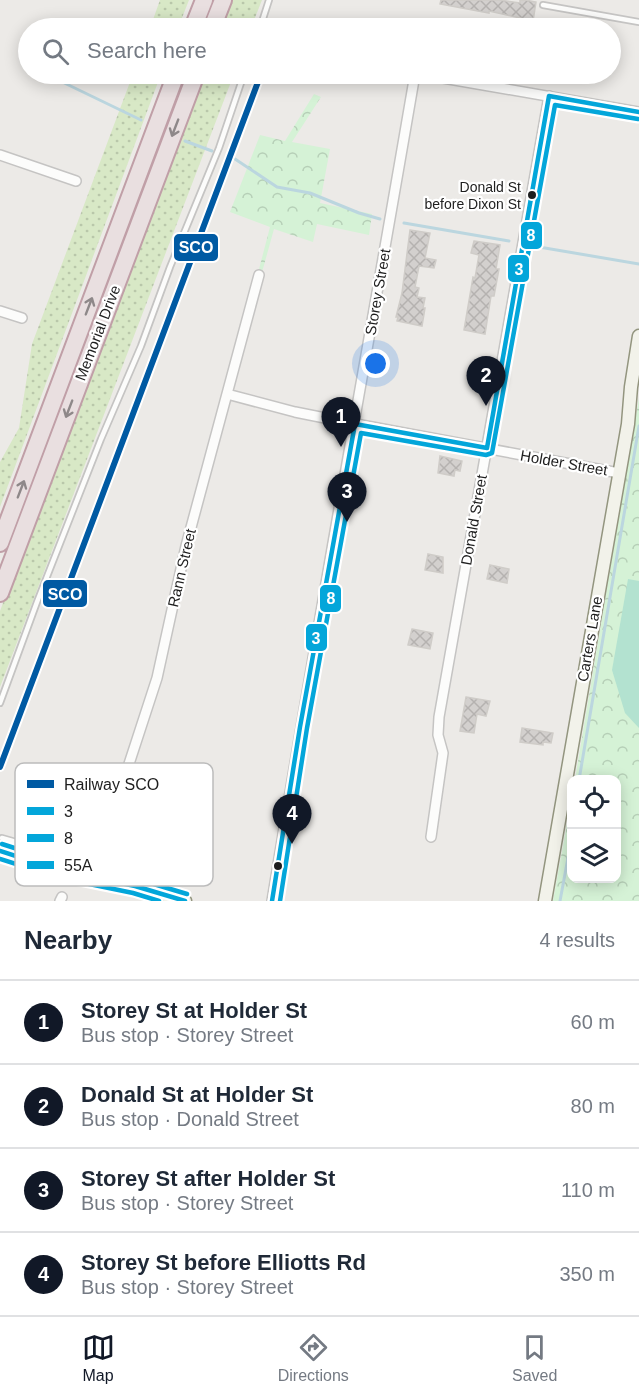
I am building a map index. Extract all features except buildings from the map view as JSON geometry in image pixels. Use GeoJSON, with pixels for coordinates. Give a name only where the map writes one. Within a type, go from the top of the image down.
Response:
{"type":"FeatureCollection","features":[{"type":"Feature","properties":{"kind":"highway"},"geometry":{"type":"LineString","coordinates":[[197,18],[204,0]]}},
{"type":"Feature","properties":{"kind":"highway"},"geometry":{"type":"LineString","coordinates":[[216,18],[223,0]]}},
{"type":"Feature","properties":{"kind":"highway","name":"Memorial Drive"},"geometry":{"type":"LineString","coordinates":[[0,543],[172,84]]}},
{"type":"Feature","properties":{"kind":"highway","name":"Memorial Drive"},"geometry":{"type":"LineString","coordinates":[[0,593],[192,84]]}},
{"type":"Feature","properties":{"kind":"main road","name":"Carters Lane"},"geometry":{"type":"LineString","coordinates":[[636,381],[639,336]]}},
{"type":"Feature","properties":{"kind":"main road","name":"Carters Lane"},"geometry":{"type":"LineString","coordinates":[[545,901],[639,361]]}},
{"type":"Feature","properties":{"kind":"main road"},"geometry":{"type":"LineString","coordinates":[[0,851],[15,856]]}},
{"type":"Feature","properties":{"kind":"main road"},"geometry":{"type":"LineString","coordinates":[[135,886],[185,901]]}},
{"type":"Feature","properties":{"kind":"street","name":"Storey Street"},"geometry":{"type":"LineString","coordinates":[[272,901],[300,727],[416,84]]}},
{"type":"Feature","properties":{"kind":"street"},"geometry":{"type":"LineString","coordinates":[[478,84],[639,112]]}},
{"type":"Feature","properties":{"kind":"street","name":"Donald Street"},"geometry":{"type":"LineString","coordinates":[[431,837],[443,753],[438,735],[439,717],[549,96]]}},
{"type":"Feature","properties":{"kind":"street"},"geometry":{"type":"LineString","coordinates":[[0,155],[76,181]]}},
{"type":"Feature","properties":{"kind":"street","name":"Rann Street"},"geometry":{"type":"LineString","coordinates":[[129,763],[157,678],[186,546],[259,275]]}},
{"type":"Feature","properties":{"kind":"street"},"geometry":{"type":"LineString","coordinates":[[0,311],[22,318]]}},
{"type":"Feature","properties":{"kind":"street","name":"Holder Street"},"geometry":{"type":"LineString","coordinates":[[226,394],[295,412],[619,473]]}},
{"type":"Feature","properties":{"kind":"lane"},"geometry":{"type":"LineString","coordinates":[[263,18],[269,0]]}},
{"type":"Feature","properties":{"kind":"lane"},"geometry":{"type":"LineString","coordinates":[[543,4],[618,18]]}},
{"type":"Feature","properties":{"kind":"lane"},"geometry":{"type":"LineString","coordinates":[[621,19],[639,22]]}},
{"type":"Feature","properties":{"kind":"lane"},"geometry":{"type":"LineString","coordinates":[[0,703],[36,602],[141,346],[170,267],[219,148],[241,84]]}},
{"type":"Feature","properties":{"kind":"lane"},"geometry":{"type":"LineString","coordinates":[[2,838],[15,842]]}},
{"type":"Feature","properties":{"kind":"green space"},"geometry":{"type":"Polygon","coordinates":[[[160,0],[189,0],[182,18],[154,18],[160,0]]]}},
{"type":"Feature","properties":{"kind":"green space"},"geometry":{"type":"Polygon","coordinates":[[[227,0],[262,0],[255,18],[221,18],[227,0]]]}},
{"type":"Feature","properties":{"kind":"green space"},"geometry":{"type":"Polygon","coordinates":[[[129,84],[157,84],[0,507],[0,462],[19,428],[32,344],[129,84]]]}},
{"type":"Feature","properties":{"kind":"green space"},"geometry":{"type":"Polygon","coordinates":[[[196,84],[230,84],[0,687],[0,611],[196,84]]]}},
{"type":"Feature","properties":{"kind":"green space"},"geometry":{"type":"Polygon","coordinates":[[[314,94],[321,97],[292,142],[330,149],[320,203],[372,214],[369,235],[317,224],[313,242],[274,229],[261,276],[258,273],[270,227],[230,212],[260,135],[285,141],[314,94]]]}},
{"type":"Feature","properties":{"kind":"green space"},"geometry":{"type":"Polygon","coordinates":[[[639,398],[639,901],[553,901],[567,823],[567,883],[621,883],[621,775],[576,775],[639,398]]]}},
{"type":"Feature","properties":{"kind":"green space"},"geometry":{"type":"Polygon","coordinates":[[[628,579],[639,581],[639,728],[625,713],[612,670],[628,579]]]}},
{"type":"Feature","properties":{"kind":"waterway"},"geometry":{"type":"LineString","coordinates":[[66,84],[141,120]]}},
{"type":"Feature","properties":{"kind":"waterway"},"geometry":{"type":"LineString","coordinates":[[185,141],[212,151]]}},
{"type":"Feature","properties":{"kind":"waterway"},"geometry":{"type":"LineString","coordinates":[[235,159],[277,187],[310,193],[380,219]]}},
{"type":"Feature","properties":{"kind":"waterway"},"geometry":{"type":"LineString","coordinates":[[404,223],[509,241]]}},
{"type":"Feature","properties":{"kind":"waterway"},"geometry":{"type":"LineString","coordinates":[[539,247],[639,264]]}},
{"type":"Feature","properties":{"kind":"waterway"},"geometry":{"type":"LineString","coordinates":[[580,775],[639,426]]}},
{"type":"Feature","properties":{"kind":"waterway"},"geometry":{"type":"LineString","coordinates":[[560,901],[567,863]]}},
{"type":"Feature","properties":{"kind":"rail line","name":"SCO"},"geometry":{"type":"LineString","coordinates":[[0,767],[257,84]]}},
{"type":"Feature","properties":{"kind":"transit line","name":"3"},"geometry":{"type":"LineString","coordinates":[[272,901],[300,727],[355,424],[487,448],[549,96],[639,112]]}},
{"type":"Feature","properties":{"kind":"transit line","name":"8"},"geometry":{"type":"LineString","coordinates":[[280,901],[307,728],[361,433],[486,455],[492,453],[555,105],[638,119]]}},
{"type":"Feature","properties":{"kind":"transit line","name":"55A"},"geometry":{"type":"LineString","coordinates":[[2,844],[15,848]]}},
{"type":"Feature","properties":{"kind":"transit line","name":"3"},"geometry":{"type":"LineString","coordinates":[[0,851],[15,856]]}},
{"type":"Feature","properties":{"kind":"transit line","name":"8"},"geometry":{"type":"LineString","coordinates":[[0,859],[15,864]]}},
{"type":"Feature","properties":{"kind":"transit line","name":"8"},"geometry":{"type":"LineString","coordinates":[[99,886],[159,901]]}},
{"type":"Feature","properties":{"kind":"transit line","name":"3"},"geometry":{"type":"LineString","coordinates":[[135,886],[185,901]]}},
{"type":"Feature","properties":{"kind":"transit line","name":"55A"},"geometry":{"type":"LineString","coordinates":[[160,886],[187,894]]}},
{"type":"Feature","properties":{"kind":"place","name":"Donald St before Dixon St"},"geometry":{"type":"Point","coordinates":[532,195]}},
{"type":"Feature","properties":{"kind":"place","name":"Donald St at Holder St"},"geometry":{"type":"Point","coordinates":[486,406]}},
{"type":"Feature","properties":{"kind":"place","name":"Storey St at Holder St"},"geometry":{"type":"Point","coordinates":[341,447]}},
{"type":"Feature","properties":{"kind":"place","name":"Storey St after Holder St"},"geometry":{"type":"Point","coordinates":[347,522]}},
{"type":"Feature","properties":{"kind":"place","name":"Storey St before Elliotts Rd"},"geometry":{"type":"Point","coordinates":[292,844]}}]}
